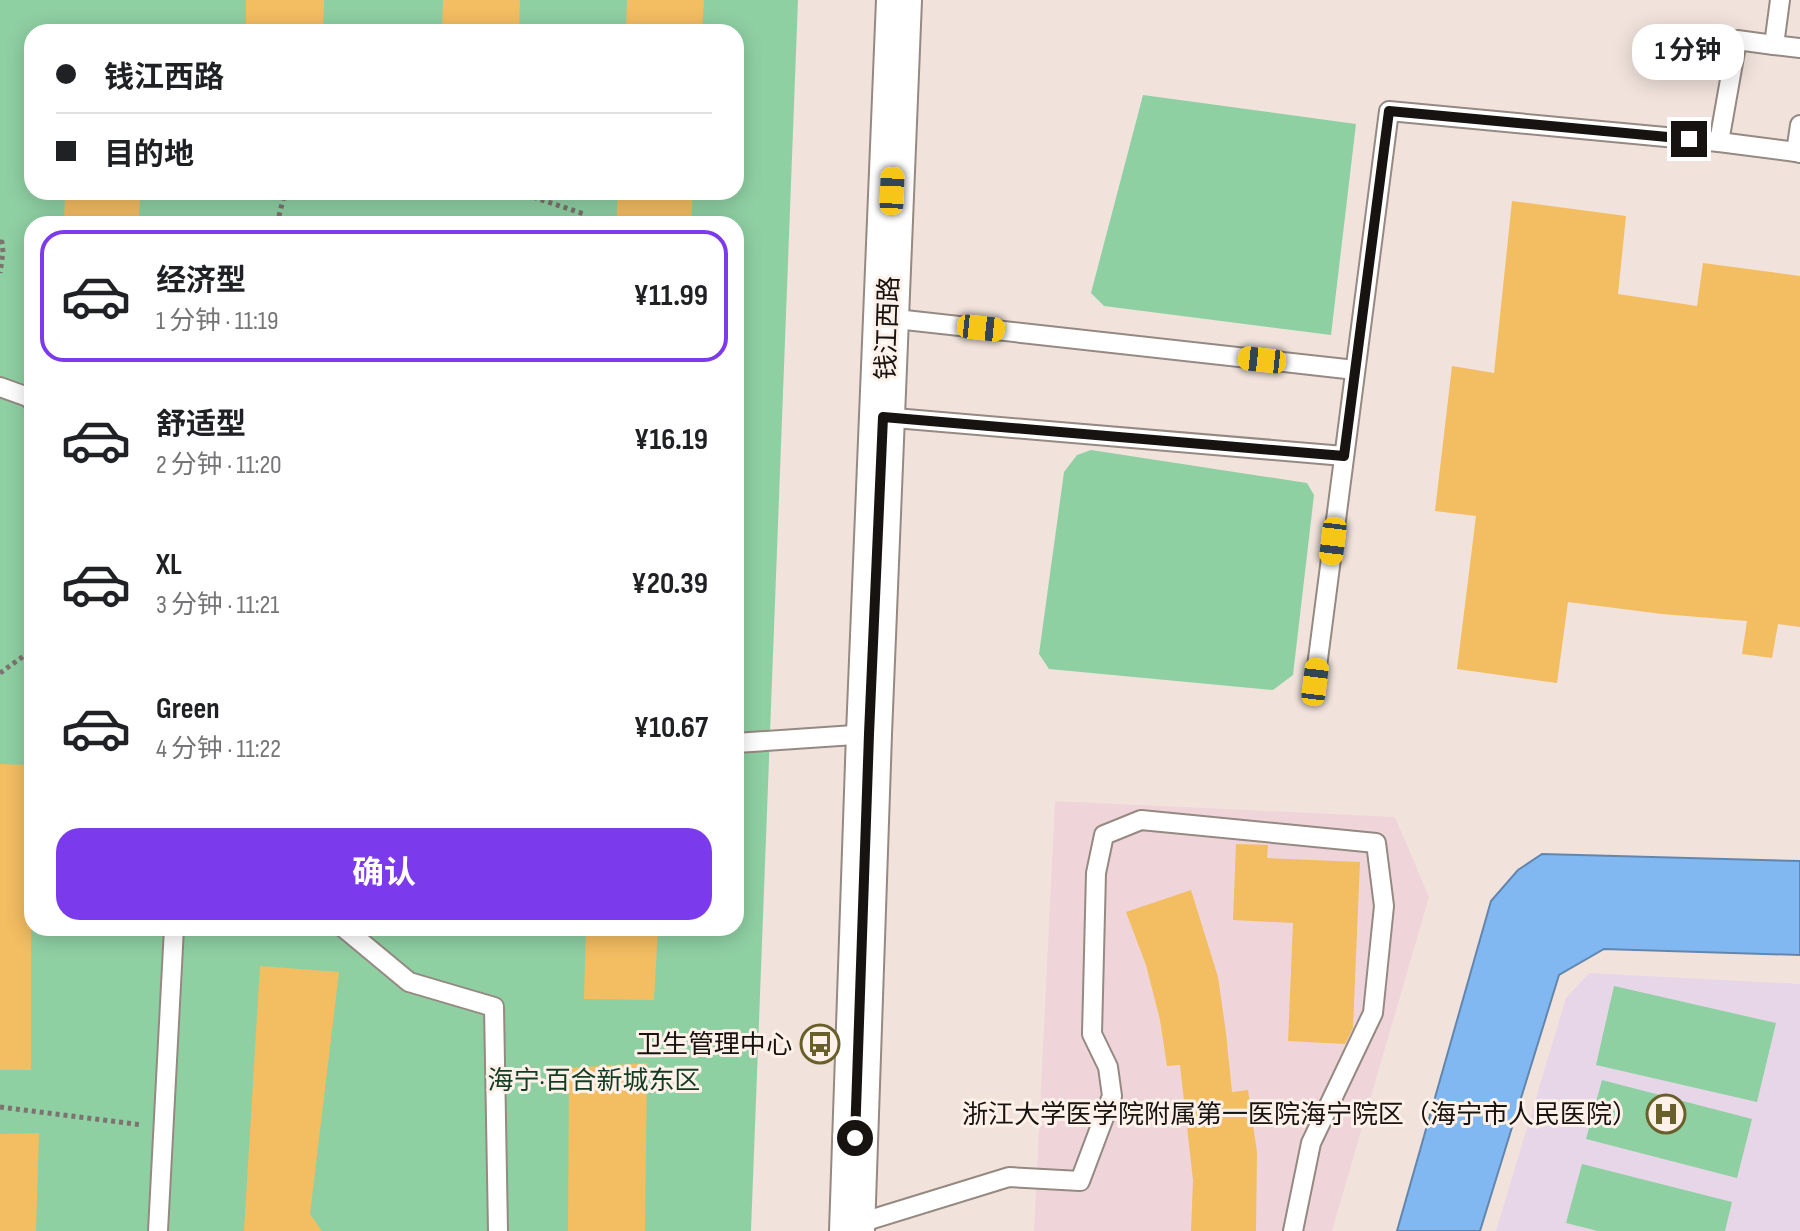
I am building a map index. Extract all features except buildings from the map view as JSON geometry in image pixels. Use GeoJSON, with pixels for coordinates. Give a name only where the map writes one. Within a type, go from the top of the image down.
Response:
{"type":"FeatureCollection","features":[{"type":"Feature","properties":{"kind":"main road","name":"钱江西路"},"geometry":{"type":"LineString","coordinates":[[861,1229],[869,734],[899,0]]}},
{"type":"Feature","properties":{"kind":"lane"},"geometry":{"type":"LineString","coordinates":[[1774,45],[1780,0]]}},
{"type":"Feature","properties":{"kind":"lane"},"geometry":{"type":"LineString","coordinates":[[1719,142],[1737,40],[1800,48]]}},
{"type":"Feature","properties":{"kind":"lane"},"geometry":{"type":"LineString","coordinates":[[1315,682],[1389,111],[1798,152],[1800,125]]}},
{"type":"Feature","properties":{"kind":"lane"},"geometry":{"type":"LineString","coordinates":[[887,318],[1355,370]]}},
{"type":"Feature","properties":{"kind":"lane"},"geometry":{"type":"LineString","coordinates":[[0,387],[24,396]]}},
{"type":"Feature","properties":{"kind":"lane"},"geometry":{"type":"LineString","coordinates":[[883,417],[1344,456]]}},
{"type":"Feature","properties":{"kind":"lane"},"geometry":{"type":"LineString","coordinates":[[744,742],[869,734]]}},
{"type":"Feature","properties":{"kind":"lane"},"geometry":{"type":"LineString","coordinates":[[861,1229],[1009,1177],[1080,1181],[1112,1096],[1108,1067],[1092,1034],[1096,873],[1104,835],[1141,820],[1376,843],[1384,906],[1373,1013],[1311,1143],[1293,1231]]}},
{"type":"Feature","properties":{"kind":"lane"},"geometry":{"type":"LineString","coordinates":[[158,1231],[174,936]]}},
{"type":"Feature","properties":{"kind":"lane"},"geometry":{"type":"LineString","coordinates":[[354,936],[409,982],[494,1007],[498,1231]]}},
{"type":"Feature","properties":{"kind":"path"},"geometry":{"type":"LineString","coordinates":[[542,200],[584,216]]}},
{"type":"Feature","properties":{"kind":"path"},"geometry":{"type":"LineString","coordinates":[[0,242],[3,252],[0,273]]}},
{"type":"Feature","properties":{"kind":"path"},"geometry":{"type":"LineString","coordinates":[[0,673],[24,656]]}},
{"type":"Feature","properties":{"kind":"path"},"geometry":{"type":"LineString","coordinates":[[0,1107],[163,1128]]}},
{"type":"Feature","properties":{"kind":"shaded area"},"geometry":{"type":"Polygon","coordinates":[[[1055,801],[1395,817],[1429,897],[1332,1231],[1034,1231],[1055,801]]]}},
{"type":"Feature","properties":{"kind":"shaded area","name":"浙江大学医学院附属第一医院海宁院区（海宁市人民医院）"},"geometry":{"type":"Polygon","coordinates":[[[1589,973],[1800,984],[1800,1231],[1496,1231],[1566,998],[1589,973]]]}},
{"type":"Feature","properties":{"kind":"green space","name":"海宁·百合新城东区"},"geometry":{"type":"Polygon","coordinates":[[[0,0],[798,0],[751,1231],[0,1231],[0,0]]]}},
{"type":"Feature","properties":{"kind":"green space"},"geometry":{"type":"Polygon","coordinates":[[[1143,95],[1356,124],[1331,335],[1104,306],[1091,293],[1143,95]]]}},
{"type":"Feature","properties":{"kind":"green space"},"geometry":{"type":"Polygon","coordinates":[[[1091,450],[1307,483],[1314,495],[1293,675],[1273,690],[1049,669],[1039,654],[1064,472],[1077,455],[1091,450]]]}},
{"type":"Feature","properties":{"kind":"green space"},"geometry":{"type":"Polygon","coordinates":[[[1614,986],[1776,1023],[1757,1102],[1596,1065],[1614,986]]]}},
{"type":"Feature","properties":{"kind":"green space"},"geometry":{"type":"Polygon","coordinates":[[[1602,1080],[1752,1119],[1737,1178],[1586,1139],[1602,1080]]]}},
{"type":"Feature","properties":{"kind":"green space"},"geometry":{"type":"Polygon","coordinates":[[[1582,1164],[1732,1202],[1725,1231],[1598,1231],[1566,1223],[1582,1164]]]}},
{"type":"Feature","properties":{"kind":"water"},"geometry":{"type":"Polygon","coordinates":[[[1542,854],[1800,861],[1800,955],[1604,949],[1559,975],[1480,1231],[1397,1231],[1491,901],[1518,870],[1542,854]]]}},
{"type":"Feature","properties":{"kind":"place","name":"卫生管理中心"},"geometry":{"type":"Point","coordinates":[820,1044]}},
{"type":"Feature","properties":{"kind":"place","name":"浙江大学医学院附属第一医院海宁院区（海宁市人民医院）"},"geometry":{"type":"Point","coordinates":[1666,1114]}},
{"type":"Feature","properties":{"kind":"route"},"geometry":{"type":"LineString","coordinates":[[855,1138],[883,417],[1344,456],[1389,111],[1689,139]]}}]}
